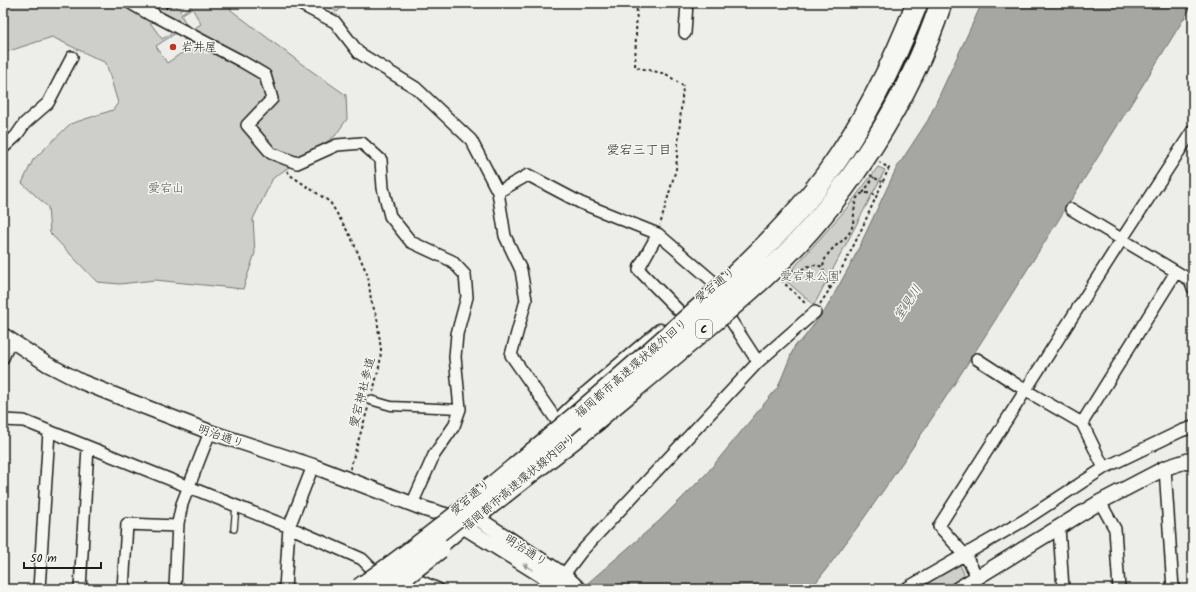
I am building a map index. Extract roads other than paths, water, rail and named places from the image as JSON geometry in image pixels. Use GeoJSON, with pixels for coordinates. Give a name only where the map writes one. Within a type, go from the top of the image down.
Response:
{"type":"FeatureCollection","features":[{"type":"Feature","properties":{"kind":"highway","name":"福岡都市高速環状線外回り"},"geometry":{"type":"LineString","coordinates":[[360,589],[424,542],[511,472],[647,356],[726,284],[760,250],[796,212],[826,174],[852,136],[894,61],[917,3]]}},
{"type":"Feature","properties":{"kind":"highway"},"geometry":{"type":"LineString","coordinates":[[893,110],[908,58],[930,3]]}},
{"type":"Feature","properties":{"kind":"highway","name":"福岡都市高速環状線内回り"},"geometry":{"type":"LineString","coordinates":[[384,584],[508,492],[727,310],[775,267],[840,192],[872,146],[903,92],[928,39],[941,3]]}},
{"type":"Feature","properties":{"kind":"street"},"geometry":{"type":"LineString","coordinates":[[133,3],[265,75],[272,99],[247,126],[271,153],[297,163],[337,145],[362,143],[381,160],[383,188],[390,216],[410,242],[452,261],[465,276],[467,297],[458,334],[455,357],[460,409],[454,426],[434,455],[412,504]]}},
{"type":"Feature","properties":{"kind":"street"},"geometry":{"type":"LineString","coordinates":[[298,3],[335,22],[359,53],[416,88],[471,140],[498,192],[505,236],[521,270],[526,300],[511,355],[557,421]]}},
{"type":"Feature","properties":{"kind":"street"},"geometry":{"type":"LineString","coordinates":[[685,33],[687,3]]}},
{"type":"Feature","properties":{"kind":"street","name":"愛宕通り"},"geometry":{"type":"LineString","coordinates":[[384,584],[448,516],[586,394],[751,255],[786,221],[818,184],[847,145],[874,100],[898,49],[917,3]]}},
{"type":"Feature","properties":{"kind":"street","name":"愛宕通り"},"geometry":{"type":"LineString","coordinates":[[355,589],[384,584],[406,575],[463,527],[477,518],[607,416],[658,372],[728,316],[805,238],[838,197],[873,158],[893,110],[920,59],[941,3]]}},
{"type":"Feature","properties":{"kind":"street"},"geometry":{"type":"LineString","coordinates":[[3,148],[16,136],[25,123],[48,103],[72,57]]}},
{"type":"Feature","properties":{"kind":"street"},"geometry":{"type":"LineString","coordinates":[[978,578],[965,555],[939,526],[1193,130]]}},
{"type":"Feature","properties":{"kind":"street"},"geometry":{"type":"LineString","coordinates":[[498,192],[528,175],[581,203],[658,234],[716,284]]}},
{"type":"Feature","properties":{"kind":"street"},"geometry":{"type":"LineString","coordinates":[[1071,209],[1192,282]]}},
{"type":"Feature","properties":{"kind":"street"},"geometry":{"type":"LineString","coordinates":[[658,234],[639,270],[681,313]]}},
{"type":"Feature","properties":{"kind":"street"},"geometry":{"type":"LineString","coordinates":[[1082,423],[1176,272]]}},
{"type":"Feature","properties":{"kind":"street"},"geometry":{"type":"LineString","coordinates":[[558,584],[581,552],[758,362],[815,312]]}},
{"type":"Feature","properties":{"kind":"street"},"geometry":{"type":"LineString","coordinates":[[728,316],[758,362]]}},
{"type":"Feature","properties":{"kind":"street"},"geometry":{"type":"LineString","coordinates":[[3,358],[7,338]]}},
{"type":"Feature","properties":{"kind":"street","name":"明治通り"},"geometry":{"type":"LineString","coordinates":[[7,338],[47,364],[82,382],[210,432],[312,466],[448,516],[477,518],[558,584]]}},
{"type":"Feature","properties":{"kind":"street"},"geometry":{"type":"LineString","coordinates":[[977,359],[1082,423],[1104,468]]}},
{"type":"Feature","properties":{"kind":"street"},"geometry":{"type":"LineString","coordinates":[[370,400],[391,406],[460,409]]}},
{"type":"Feature","properties":{"kind":"street"},"geometry":{"type":"LineString","coordinates":[[3,420],[24,421],[289,527],[362,559],[384,584]]}},
{"type":"Feature","properties":{"kind":"street"},"geometry":{"type":"LineString","coordinates":[[905,589],[1023,521],[1104,468],[1181,431],[1193,427]]}},
{"type":"Feature","properties":{"kind":"street"},"geometry":{"type":"LineString","coordinates":[[39,589],[50,432]]}},
{"type":"Feature","properties":{"kind":"street"},"geometry":{"type":"LineString","coordinates":[[175,589],[177,526],[182,504],[210,432]]}},
{"type":"Feature","properties":{"kind":"street"},"geometry":{"type":"LineString","coordinates":[[80,589],[88,447]]}},
{"type":"Feature","properties":{"kind":"street"},"geometry":{"type":"LineString","coordinates":[[958,589],[1100,502],[1165,468],[1193,459]]}},
{"type":"Feature","properties":{"kind":"street"},"geometry":{"type":"LineString","coordinates":[[285,589],[289,527],[312,466]]}},
{"type":"Feature","properties":{"kind":"street"},"geometry":{"type":"LineString","coordinates":[[1165,468],[1173,589]]}},
{"type":"Feature","properties":{"kind":"street"},"geometry":{"type":"LineString","coordinates":[[1100,502],[1114,529],[1119,589]]}},
{"type":"Feature","properties":{"kind":"street","name":"明治通り"},"geometry":{"type":"LineString","coordinates":[[448,516],[463,527],[558,584],[578,588]]}},
{"type":"Feature","properties":{"kind":"street"},"geometry":{"type":"LineString","coordinates":[[123,589],[127,524],[177,526]]}},
{"type":"Feature","properties":{"kind":"street"},"geometry":{"type":"LineString","coordinates":[[1059,527],[1063,589]]}},
{"type":"Feature","properties":{"kind":"street"},"geometry":{"type":"LineString","coordinates":[[406,575],[438,589]]}},
{"type":"Feature","properties":{"kind":"lane"},"geometry":{"type":"LineString","coordinates":[[234,529],[236,506]]}},
{"type":"Feature","properties":{"kind":"water","name":"室見川"},"geometry":{"type":"Polygon","coordinates":[[[982,3],[1193,4],[933,417],[886,487],[837,556],[811,589],[581,589],[659,521],[707,473],[778,387],[795,345],[802,340],[826,309],[854,258],[896,169],[928,120],[982,3]]]}},
{"type":"Feature","properties":{"kind":"place","name":"岩井屋"},"geometry":{"type":"Point","coordinates":[173,47]}},
{"type":"Feature","properties":{"kind":"district","name":"愛宕三丁目"},"geometry":{"type":"Point","coordinates":[639,149]}},
{"type":"Feature","properties":{"kind":"park label","name":"愛宕山"},"geometry":{"type":"Point","coordinates":[166,188]}},
{"type":"Feature","properties":{"kind":"park label","name":"愛宕東公園"},"geometry":{"type":"Point","coordinates":[810,276]}}]}
